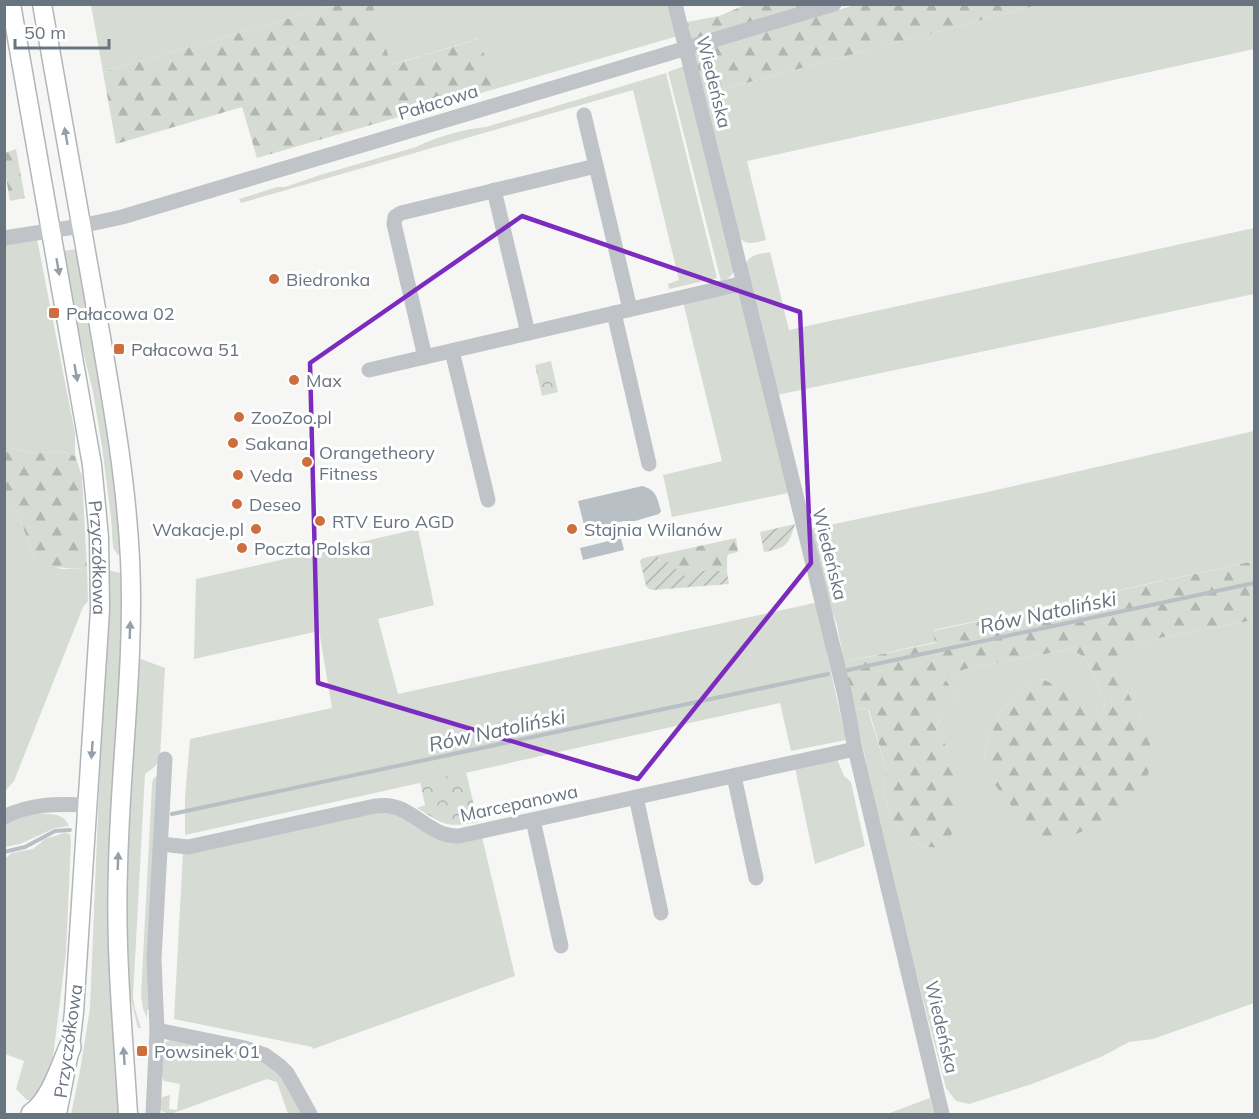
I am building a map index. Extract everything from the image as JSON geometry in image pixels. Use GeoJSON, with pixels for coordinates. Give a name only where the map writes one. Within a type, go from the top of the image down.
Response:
{"type":"FeatureCollection","features":[{"type":"Feature","properties":{"kind":"highway"},"geometry":{"type":"LineString","coordinates":[[32,1114],[50,1093],[70,1047]]}},
{"type":"Feature","properties":{"kind":"main road","name":"Przyczółkowa"},"geometry":{"type":"LineString","coordinates":[[11,4],[92,465],[99,537],[100,610],[75,1001],[70,1047],[57,1114]]}},
{"type":"Feature","properties":{"kind":"main road","name":"Przyczółkowa"},"geometry":{"type":"LineString","coordinates":[[42,4],[120,451],[128,518],[131,604],[128,707],[117,889],[120,993],[128,1114]]}},
{"type":"Feature","properties":{"kind":"main road"},"geometry":{"type":"LineString","coordinates":[[99,537],[107,557],[115,562],[130,563]]}},
{"type":"Feature","properties":{"kind":"street","name":"Wiedeńska"},"geometry":{"type":"LineString","coordinates":[[675,4],[809,548],[942,1114]]}},
{"type":"Feature","properties":{"kind":"street","name":"Pałacowa"},"geometry":{"type":"LineString","coordinates":[[4,237],[81,226],[122,217],[834,4]]}},
{"type":"Feature","properties":{"kind":"street"},"geometry":{"type":"LineString","coordinates":[[584,115],[630,309]]}},
{"type":"Feature","properties":{"kind":"street"},"geometry":{"type":"LineString","coordinates":[[425,357],[394,221],[398,215],[596,166]]}},
{"type":"Feature","properties":{"kind":"street"},"geometry":{"type":"LineString","coordinates":[[494,190],[528,333]]}},
{"type":"Feature","properties":{"kind":"street"},"geometry":{"type":"LineString","coordinates":[[369,370],[744,283]]}},
{"type":"Feature","properties":{"kind":"street"},"geometry":{"type":"LineString","coordinates":[[614,313],[649,464]]}},
{"type":"Feature","properties":{"kind":"street"},"geometry":{"type":"LineString","coordinates":[[452,351],[488,500]]}},
{"type":"Feature","properties":{"kind":"street","name":"Marcepanowa"},"geometry":{"type":"LineString","coordinates":[[160,844],[188,847],[375,806],[390,806],[403,810],[438,832],[449,836],[459,836],[855,749]]}},
{"type":"Feature","properties":{"kind":"street"},"geometry":{"type":"LineString","coordinates":[[153,1114],[157,1030],[154,967],[165,759]]}},
{"type":"Feature","properties":{"kind":"street"},"geometry":{"type":"LineString","coordinates":[[734,776],[756,878]]}},
{"type":"Feature","properties":{"kind":"street"},"geometry":{"type":"LineString","coordinates":[[636,797],[661,913]]}},
{"type":"Feature","properties":{"kind":"street"},"geometry":{"type":"LineString","coordinates":[[4,817],[20,810],[39,806],[88,805]]}},
{"type":"Feature","properties":{"kind":"street"},"geometry":{"type":"LineString","coordinates":[[533,820],[561,946]]}},
{"type":"Feature","properties":{"kind":"street"},"geometry":{"type":"LineString","coordinates":[[157,1030],[245,1048],[265,1055],[287,1073],[310,1114]]}},
{"type":"Feature","properties":{"kind":"highlighted area"},"geometry":{"type":"Polygon","coordinates":[[[522,216],[800,312],[811,563],[638,779],[318,683],[310,363],[522,216]]]}},
{"type":"Feature","properties":{"kind":"green space"},"geometry":{"type":"Polygon","coordinates":[[[91,4],[335,5],[103,72],[91,4]]]}},
{"type":"Feature","properties":{"kind":"green space"},"geometry":{"type":"Polygon","coordinates":[[[372,4],[391,65],[479,39],[495,89],[257,158],[242,107],[116,144],[103,72],[335,5],[372,4]]]}},
{"type":"Feature","properties":{"kind":"green space"},"geometry":{"type":"Polygon","coordinates":[[[372,5],[671,5],[678,36],[495,89],[478,39],[390,65],[372,5]]]}},
{"type":"Feature","properties":{"kind":"green space"},"geometry":{"type":"Polygon","coordinates":[[[745,5],[815,5],[691,41],[687,22],[719,16],[745,5]]]}},
{"type":"Feature","properties":{"kind":"green space"},"geometry":{"type":"Polygon","coordinates":[[[855,5],[1037,5],[705,94],[694,52],[855,5]]]}},
{"type":"Feature","properties":{"kind":"green space"},"geometry":{"type":"Polygon","coordinates":[[[1037,5],[1254,5],[1254,49],[747,161],[766,240],[750,243],[740,239],[705,94],[1037,5]]]}},
{"type":"Feature","properties":{"kind":"green space"},"geometry":{"type":"Polygon","coordinates":[[[684,66],[735,268],[730,277],[721,281],[668,72],[684,66]]]}},
{"type":"Feature","properties":{"kind":"green space"},"geometry":{"type":"Polygon","coordinates":[[[666,73],[717,278],[669,289],[668,284],[679,280],[633,90],[241,203],[239,199],[416,147],[450,134],[486,127],[666,73]]]}},
{"type":"Feature","properties":{"kind":"green space"},"geometry":{"type":"Polygon","coordinates":[[[16,149],[25,198],[10,201],[5,172],[5,153],[16,149]]]}},
{"type":"Feature","properties":{"kind":"green space"},"geometry":{"type":"Polygon","coordinates":[[[1254,228],[1254,294],[777,395],[746,264],[753,256],[770,252],[789,330],[1254,228]]]}},
{"type":"Feature","properties":{"kind":"green space"},"geometry":{"type":"Polygon","coordinates":[[[37,239],[75,433],[75,456],[60,451],[38,453],[5,446],[5,242],[37,239]]]}},
{"type":"Feature","properties":{"kind":"green space"},"geometry":{"type":"Polygon","coordinates":[[[76,249],[116,475],[121,554],[118,555],[113,548],[102,447],[93,392],[74,314],[63,251],[76,249]]]}},
{"type":"Feature","properties":{"kind":"green space"},"geometry":{"type":"Polygon","coordinates":[[[733,290],[739,292],[788,493],[672,517],[663,475],[722,461],[683,302],[733,290]]]}},
{"type":"Feature","properties":{"kind":"green space"},"geometry":{"type":"Polygon","coordinates":[[[551,361],[558,392],[542,396],[535,365],[551,361]]]}},
{"type":"Feature","properties":{"kind":"green space"},"geometry":{"type":"Polygon","coordinates":[[[1254,431],[1254,561],[934,630],[936,642],[844,662],[837,625],[827,597],[810,529],[983,493],[1254,431]]]}},
{"type":"Feature","properties":{"kind":"green space"},"geometry":{"type":"Polygon","coordinates":[[[5,446],[38,453],[60,451],[75,456],[82,476],[87,568],[54,567],[35,560],[17,511],[5,501],[5,446]]]}},
{"type":"Feature","properties":{"kind":"green space"},"geometry":{"type":"Polygon","coordinates":[[[5,501],[17,511],[35,560],[61,569],[87,568],[88,601],[83,607],[14,781],[5,791],[5,501]]]}},
{"type":"Feature","properties":{"kind":"green space"},"geometry":{"type":"Polygon","coordinates":[[[795,524],[786,544],[764,552],[760,532],[795,524]]]}},
{"type":"Feature","properties":{"kind":"green space"},"geometry":{"type":"Polygon","coordinates":[[[418,529],[434,605],[378,619],[398,694],[814,603],[825,633],[827,654],[846,740],[791,751],[780,703],[185,835],[185,797],[190,739],[332,708],[319,631],[194,659],[196,579],[418,529]]]}},
{"type":"Feature","properties":{"kind":"green space"},"geometry":{"type":"Polygon","coordinates":[[[736,538],[738,552],[729,554],[727,557],[727,572],[704,570],[683,577],[660,564],[658,555],[736,538]]]}},
{"type":"Feature","properties":{"kind":"green space"},"geometry":{"type":"Polygon","coordinates":[[[658,555],[660,564],[674,561],[678,575],[686,576],[710,570],[727,572],[729,584],[649,589],[646,586],[640,561],[643,558],[658,555]]]}},
{"type":"Feature","properties":{"kind":"green space"},"geometry":{"type":"Polygon","coordinates":[[[1254,561],[1254,620],[1143,641],[1118,662],[1127,691],[1144,723],[1152,752],[1148,775],[1125,815],[1052,843],[1033,833],[995,785],[984,762],[987,743],[1002,710],[1027,682],[1043,679],[1061,689],[1096,717],[1103,714],[1105,702],[1093,672],[1084,657],[1071,649],[965,669],[945,679],[956,695],[936,729],[948,749],[958,776],[961,811],[950,838],[937,848],[922,846],[909,838],[901,826],[892,820],[883,788],[887,772],[869,710],[854,708],[844,662],[935,643],[933,631],[1254,561]]]}},
{"type":"Feature","properties":{"kind":"green space"},"geometry":{"type":"Polygon","coordinates":[[[108,570],[125,574],[119,1114],[71,1114],[90,1008],[108,570]]]}},
{"type":"Feature","properties":{"kind":"green space"},"geometry":{"type":"Polygon","coordinates":[[[1254,620],[1254,1003],[1153,1039],[1129,1042],[1101,1057],[1032,1084],[969,1104],[956,1101],[946,1088],[897,900],[854,708],[868,710],[887,772],[883,788],[892,820],[901,826],[909,838],[922,846],[937,848],[948,749],[936,729],[956,695],[945,679],[965,669],[1071,649],[1084,657],[1093,672],[1105,702],[1103,714],[1096,717],[1044,679],[1027,682],[1002,710],[987,743],[984,762],[1144,723],[1127,691],[1117,662],[1143,641],[1254,620]]]}},
{"type":"Feature","properties":{"kind":"green space"},"geometry":{"type":"Polygon","coordinates":[[[138,658],[165,668],[160,758],[156,765],[145,774],[133,997],[141,1028],[138,1028],[130,996],[126,898],[138,658]]]}},
{"type":"Feature","properties":{"kind":"green space"},"geometry":{"type":"Polygon","coordinates":[[[837,759],[844,776],[851,782],[865,846],[815,864],[795,768],[837,759]]]}},
{"type":"Feature","properties":{"kind":"green space"},"geometry":{"type":"Polygon","coordinates":[[[466,772],[478,822],[445,824],[417,808],[425,805],[420,782],[466,772]]]}},
{"type":"Feature","properties":{"kind":"green space"},"geometry":{"type":"Polygon","coordinates":[[[160,773],[152,1010],[147,1010],[147,1019],[141,996],[152,784],[153,779],[160,773]]]}},
{"type":"Feature","properties":{"kind":"green space"},"geometry":{"type":"Polygon","coordinates":[[[386,810],[482,837],[515,976],[313,1049],[174,1019],[183,853],[386,810]]]}},
{"type":"Feature","properties":{"kind":"green space"},"geometry":{"type":"Polygon","coordinates":[[[31,814],[60,816],[69,826],[55,828],[20,844],[5,847],[5,824],[14,818],[31,814]]]}},
{"type":"Feature","properties":{"kind":"green space"},"geometry":{"type":"Polygon","coordinates":[[[64,833],[70,834],[71,842],[66,953],[53,1057],[47,1087],[32,1100],[27,1100],[16,1089],[24,1061],[5,1054],[5,859],[11,853],[33,849],[45,839],[64,833]]]}},
{"type":"Feature","properties":{"kind":"green space"},"geometry":{"type":"Polygon","coordinates":[[[175,1038],[259,1059],[282,1078],[302,1114],[288,1114],[277,1082],[267,1079],[171,1114],[163,1112],[159,1108],[162,1097],[170,1095],[169,1109],[177,1110],[180,1084],[164,1081],[161,1067],[164,1046],[166,1042],[175,1038]]]}},
{"type":"Feature","properties":{"kind":"green space"},"geometry":{"type":"Polygon","coordinates":[[[930,1098],[934,1114],[887,1114],[930,1098]]]}},
{"type":"Feature","properties":{"kind":"shaded area"},"geometry":{"type":"Polygon","coordinates":[[[642,486],[656,495],[661,511],[659,514],[635,521],[585,529],[578,501],[642,486]]]}},
{"type":"Feature","properties":{"kind":"shaded area"},"geometry":{"type":"Polygon","coordinates":[[[621,538],[624,550],[583,560],[580,548],[621,538]]]}},
{"type":"Feature","properties":{"kind":"waterway","name":"Rów Natoliński"},"geometry":{"type":"LineString","coordinates":[[848,670],[1254,583]]}},
{"type":"Feature","properties":{"kind":"waterway","name":"Rów Natoliński"},"geometry":{"type":"LineString","coordinates":[[172,814],[828,674]]}},
{"type":"Feature","properties":{"kind":"waterway","name":"Rów Natoliński"},"geometry":{"type":"LineString","coordinates":[[4,852],[25,847],[55,831],[70,830]]}},
{"type":"Feature","properties":{"kind":"place","name":"Biedronka"},"geometry":{"type":"Point","coordinates":[274,279]}},
{"type":"Feature","properties":{"kind":"place","name":"Pałacowa 02"},"geometry":{"type":"Point","coordinates":[54,313]}},
{"type":"Feature","properties":{"kind":"place","name":"Pałacowa 51"},"geometry":{"type":"Point","coordinates":[119,349]}},
{"type":"Feature","properties":{"kind":"place","name":"Max"},"geometry":{"type":"Point","coordinates":[294,380]}},
{"type":"Feature","properties":{"kind":"place","name":"ZooZoo.pl"},"geometry":{"type":"Point","coordinates":[239,417]}},
{"type":"Feature","properties":{"kind":"place","name":"Sakana"},"geometry":{"type":"Point","coordinates":[233,443]}},
{"type":"Feature","properties":{"kind":"place","name":"Orangetheory Fitness"},"geometry":{"type":"Point","coordinates":[307,462]}},
{"type":"Feature","properties":{"kind":"place","name":"Veda"},"geometry":{"type":"Point","coordinates":[238,475]}},
{"type":"Feature","properties":{"kind":"place","name":"Deseo"},"geometry":{"type":"Point","coordinates":[237,504]}},
{"type":"Feature","properties":{"kind":"place","name":"RTV Euro AGD"},"geometry":{"type":"Point","coordinates":[320,521]}},
{"type":"Feature","properties":{"kind":"place","name":"Wakacje.pl"},"geometry":{"type":"Point","coordinates":[256,529]}},
{"type":"Feature","properties":{"kind":"place","name":"Stajnia Wilanów"},"geometry":{"type":"Point","coordinates":[572,529]}},
{"type":"Feature","properties":{"kind":"place","name":"Poczta Polska"},"geometry":{"type":"Point","coordinates":[242,548]}},
{"type":"Feature","properties":{"kind":"place","name":"Powsinek 01"},"geometry":{"type":"Point","coordinates":[142,1051]}}]}
